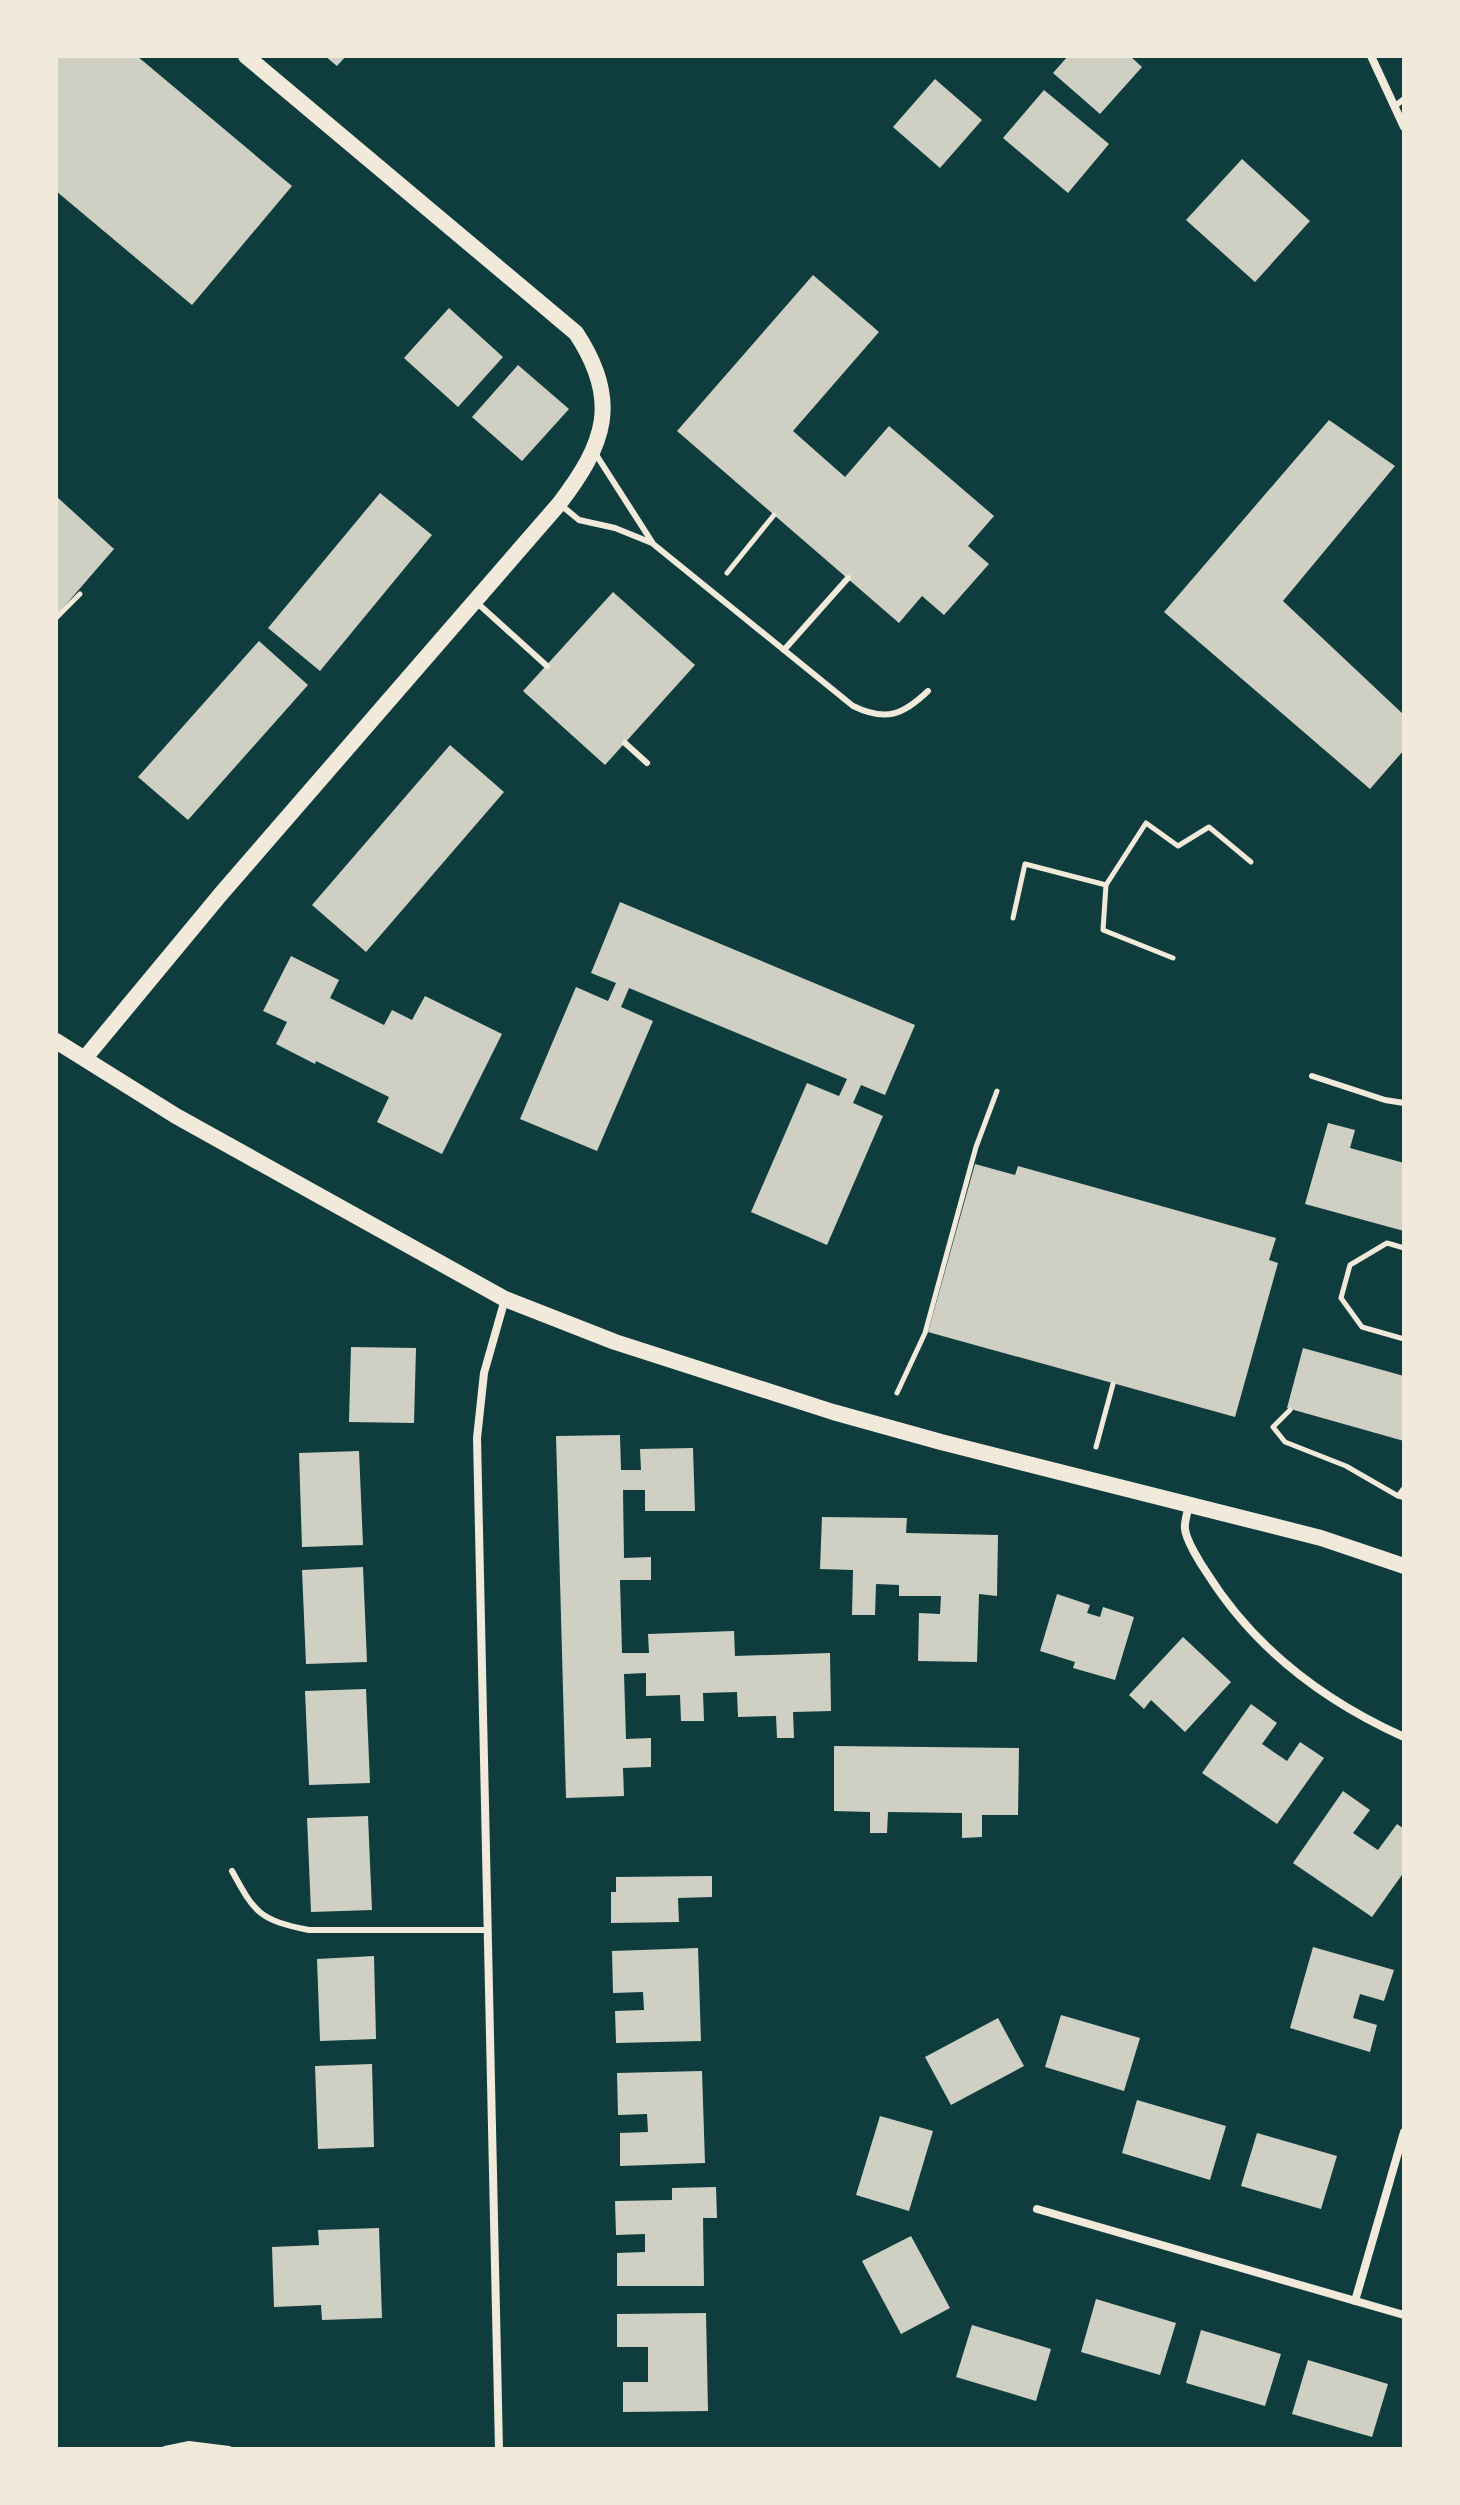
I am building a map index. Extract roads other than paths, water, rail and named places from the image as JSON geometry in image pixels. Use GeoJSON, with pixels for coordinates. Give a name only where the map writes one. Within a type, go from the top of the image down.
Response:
{"type":"FeatureCollection","features":[{"type":"Feature","properties":{"kind":"main road"},"geometry":{"type":"LineString","coordinates":[[85,1058],[220,895],[559,504],[577,480],[604,422],[600,379],[592,357],[576,333],[246,56]]}},
{"type":"Feature","properties":{"kind":"main road"},"geometry":{"type":"LineString","coordinates":[[56,1041],[176,1116],[505,1299],[615,1342],[833,1412],[1321,1538],[1404,1566]]}},
{"type":"Feature","properties":{"kind":"street"},"geometry":{"type":"LineString","coordinates":[[1371,56],[1404,127]]}},
{"type":"Feature","properties":{"kind":"street"},"geometry":{"type":"LineString","coordinates":[[499,2449],[477,1438],[484,1373],[505,1299]]}},
{"type":"Feature","properties":{"kind":"street"},"geometry":{"type":"LineString","coordinates":[[1189,1504],[1184,1529],[1201,1564],[1223,1599],[1264,1645],[1312,1687],[1404,1737]]}},
{"type":"Feature","properties":{"kind":"street"},"geometry":{"type":"LineString","coordinates":[[1355,2301],[1404,2132]]}},
{"type":"Feature","properties":{"kind":"street"},"geometry":{"type":"LineString","coordinates":[[1037,2209],[1404,2315]]}},
{"type":"Feature","properties":{"kind":"lane"},"geometry":{"type":"LineString","coordinates":[[1395,106],[1404,99]]}},
{"type":"Feature","properties":{"kind":"lane"},"geometry":{"type":"LineString","coordinates":[[593,450],[620,488],[652,543]]}},
{"type":"Feature","properties":{"kind":"lane"},"geometry":{"type":"LineString","coordinates":[[559,504],[579,520],[615,528],[652,543],[853,706],[869,714],[900,713],[911,708],[928,691]]}},
{"type":"Feature","properties":{"kind":"lane"},"geometry":{"type":"LineString","coordinates":[[784,650],[848,578]]}},
{"type":"Feature","properties":{"kind":"lane"},"geometry":{"type":"LineString","coordinates":[[473,600],[547,666]]}},
{"type":"Feature","properties":{"kind":"lane"},"geometry":{"type":"LineString","coordinates":[[625,743],[647,763]]}},
{"type":"Feature","properties":{"kind":"lane"},"geometry":{"type":"LineString","coordinates":[[1312,1076],[1385,1100],[1404,1103]]}},
{"type":"Feature","properties":{"kind":"lane"},"geometry":{"type":"LineString","coordinates":[[232,1871],[251,1905],[267,1918],[285,1925],[309,1930],[487,1930]]}},
{"type":"Feature","properties":{"kind":"lane"},"geometry":{"type":"LineString","coordinates":[[165,2449],[189,2444],[229,2449]]}}]}
